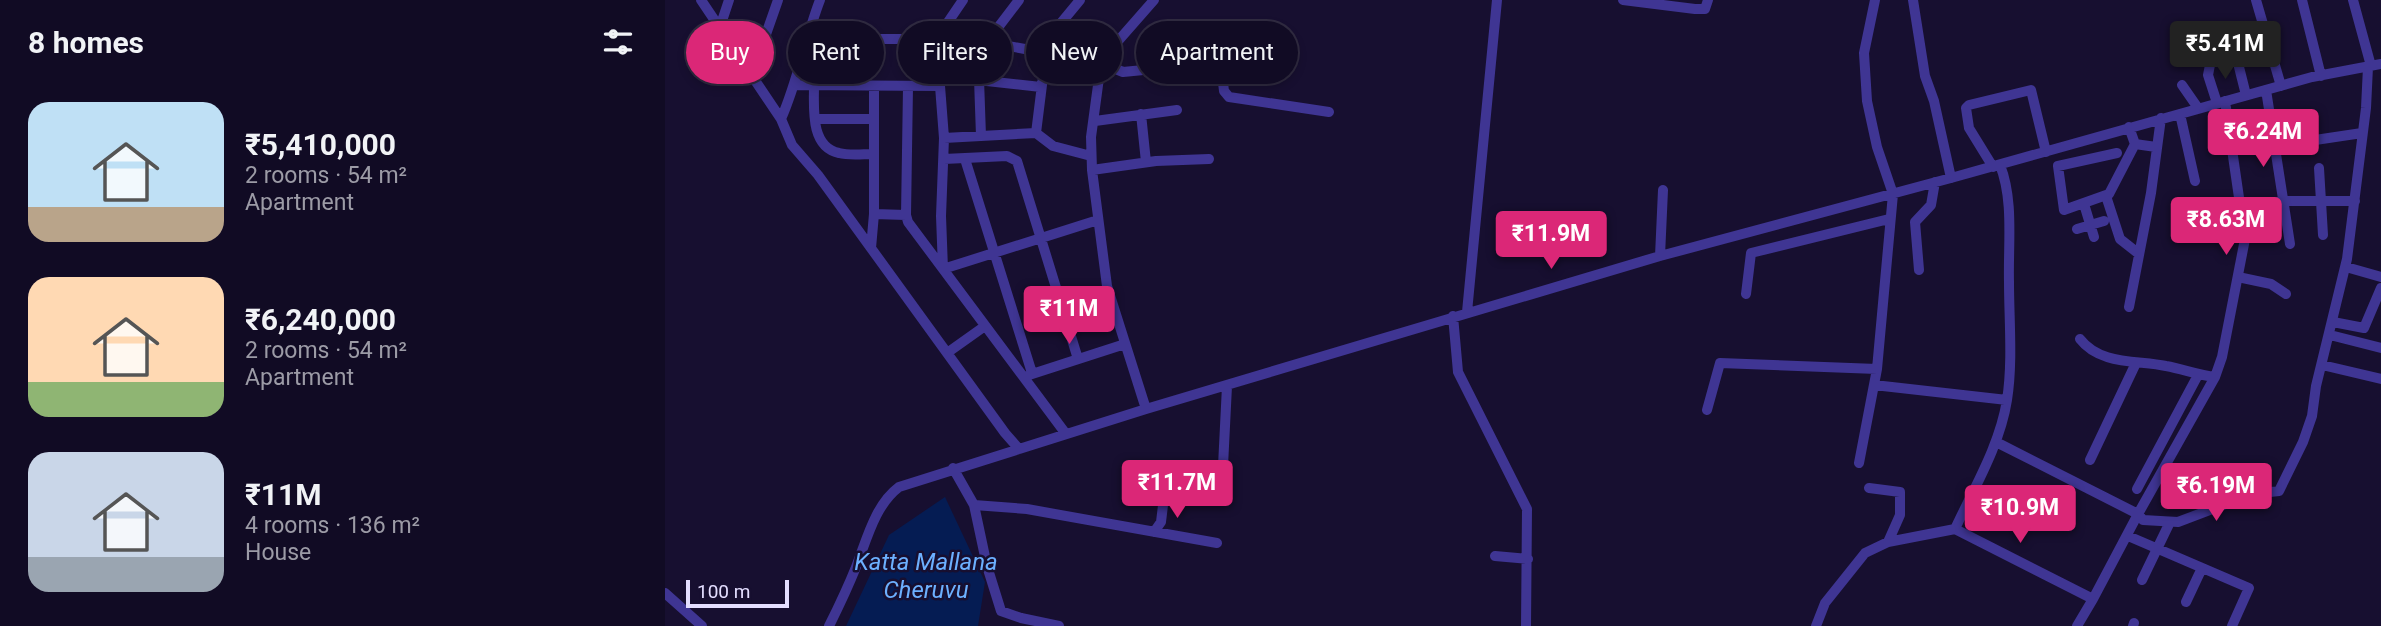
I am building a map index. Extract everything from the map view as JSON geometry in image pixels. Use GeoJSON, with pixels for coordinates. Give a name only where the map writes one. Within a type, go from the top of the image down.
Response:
{"type":"FeatureCollection","features":[{"type":"Feature","properties":{"kind":"street"},"geometry":{"type":"LineString","coordinates":[[701,0],[716,21]]}},
{"type":"Feature","properties":{"kind":"street"},"geometry":{"type":"LineString","coordinates":[[722,21],[729,0]]}},
{"type":"Feature","properties":{"kind":"street"},"geometry":{"type":"LineString","coordinates":[[771,21],[778,0]]}},
{"type":"Feature","properties":{"kind":"street"},"geometry":{"type":"LineString","coordinates":[[812,21],[820,0]]}},
{"type":"Feature","properties":{"kind":"street"},"geometry":{"type":"LineString","coordinates":[[948,21],[963,0]]}},
{"type":"Feature","properties":{"kind":"street"},"geometry":{"type":"LineString","coordinates":[[1003,21],[1019,0]]}},
{"type":"Feature","properties":{"kind":"street"},"geometry":{"type":"LineString","coordinates":[[1065,21],[1080,0]]}},
{"type":"Feature","properties":{"kind":"street"},"geometry":{"type":"LineString","coordinates":[[1122,36],[1154,0]]}},
{"type":"Feature","properties":{"kind":"street"},"geometry":{"type":"LineString","coordinates":[[1467,312],[1497,0]]}},
{"type":"Feature","properties":{"kind":"street"},"geometry":{"type":"LineString","coordinates":[[1623,0],[1695,9],[1705,9],[1708,0]]}},
{"type":"Feature","properties":{"kind":"street"},"geometry":{"type":"LineString","coordinates":[[1859,463],[1877,369],[1893,194],[1877,147],[1867,101],[1864,53],[1875,0]]}},
{"type":"Feature","properties":{"kind":"street"},"geometry":{"type":"LineString","coordinates":[[1913,0],[1925,76],[1934,101],[1951,178]]}},
{"type":"Feature","properties":{"kind":"street"},"geometry":{"type":"LineString","coordinates":[[2256,0],[2281,86]]}},
{"type":"Feature","properties":{"kind":"street"},"geometry":{"type":"LineString","coordinates":[[2302,0],[2321,76]]}},
{"type":"Feature","properties":{"kind":"street"},"geometry":{"type":"LineString","coordinates":[[1996,442],[2138,514],[2143,520],[2178,522],[2252,494],[2279,491],[2303,442],[2312,416],[2316,386],[2346,267],[2373,66],[2353,0]]}},
{"type":"Feature","properties":{"kind":"street"},"geometry":{"type":"LineString","coordinates":[[2234,47],[2246,95]]}},
{"type":"Feature","properties":{"kind":"street"},"geometry":{"type":"LineString","coordinates":[[2077,626],[2215,377],[2223,357],[2245,239],[2221,102],[2208,75],[2211,60]]}},
{"type":"Feature","properties":{"kind":"street"},"geometry":{"type":"LineString","coordinates":[[1122,72],[1219,63],[1223,69],[1224,91],[1229,97],[1329,112]]}},
{"type":"Feature","properties":{"kind":"street"},"geometry":{"type":"LineString","coordinates":[[829,626],[846,592],[867,536],[889,494],[899,486],[1146,408],[1660,256],[1996,166],[2246,95],[2373,66]]}},
{"type":"Feature","properties":{"kind":"street"},"geometry":{"type":"LineString","coordinates":[[1012,83],[1041,87],[1036,133]]}},
{"type":"Feature","properties":{"kind":"street"},"geometry":{"type":"LineString","coordinates":[[756,84],[781,119],[792,145],[818,175],[1019,449]]}},
{"type":"Feature","properties":{"kind":"street"},"geometry":{"type":"LineString","coordinates":[[781,119],[794,85],[908,87],[924,84]]}},
{"type":"Feature","properties":{"kind":"street"},"geometry":{"type":"LineString","coordinates":[[941,84],[944,138],[941,216],[943,269]]}},
{"type":"Feature","properties":{"kind":"street"},"geometry":{"type":"LineString","coordinates":[[979,84],[981,135]]}},
{"type":"Feature","properties":{"kind":"street"},"geometry":{"type":"LineString","coordinates":[[1099,84],[1091,156],[1107,286],[1146,408]]}},
{"type":"Feature","properties":{"kind":"street"},"geometry":{"type":"LineString","coordinates":[[2182,85],[2198,108]]}},
{"type":"Feature","properties":{"kind":"street"},"geometry":{"type":"LineString","coordinates":[[814,86],[818,137],[830,149],[840,154],[873,154]]}},
{"type":"Feature","properties":{"kind":"street"},"geometry":{"type":"LineString","coordinates":[[871,248],[874,214],[874,87]]}},
{"type":"Feature","properties":{"kind":"street"},"geometry":{"type":"LineString","coordinates":[[908,87],[906,215],[912,230],[985,326],[1028,375],[1066,434]]}},
{"type":"Feature","properties":{"kind":"street"},"geometry":{"type":"LineString","coordinates":[[1955,529],[1996,442],[2007,400],[2010,342],[2006,181],[1967,123],[1966,108],[2031,90],[2046,152]]}},
{"type":"Feature","properties":{"kind":"street"},"geometry":{"type":"LineString","coordinates":[[2266,90],[2290,244]]}},
{"type":"Feature","properties":{"kind":"street"},"geometry":{"type":"LineString","coordinates":[[1095,121],[1177,110]]}},
{"type":"Feature","properties":{"kind":"street"},"geometry":{"type":"LineString","coordinates":[[1141,114],[1146,162]]}},
{"type":"Feature","properties":{"kind":"street"},"geometry":{"type":"LineString","coordinates":[[2180,114],[2195,181]]}},
{"type":"Feature","properties":{"kind":"street"},"geometry":{"type":"LineString","coordinates":[[2129,307],[2151,193],[2161,118]]}},
{"type":"Feature","properties":{"kind":"street"},"geometry":{"type":"LineString","coordinates":[[815,119],[874,119]]}},
{"type":"Feature","properties":{"kind":"street"},"geometry":{"type":"LineString","coordinates":[[2117,153],[2058,166],[2064,210],[2109,194],[2135,144],[2129,127]]}},
{"type":"Feature","properties":{"kind":"street"},"geometry":{"type":"LineString","coordinates":[[944,138],[1036,133],[1053,146],[1091,156]]}},
{"type":"Feature","properties":{"kind":"street"},"geometry":{"type":"LineString","coordinates":[[2275,146],[2363,134]]}},
{"type":"Feature","properties":{"kind":"street"},"geometry":{"type":"LineString","coordinates":[[2135,144],[2156,147]]}},
{"type":"Feature","properties":{"kind":"street"},"geometry":{"type":"LineString","coordinates":[[944,159],[1007,156],[1017,161],[1078,359]]}},
{"type":"Feature","properties":{"kind":"street"},"geometry":{"type":"LineString","coordinates":[[965,159],[995,253],[1028,375]]}},
{"type":"Feature","properties":{"kind":"street"},"geometry":{"type":"LineString","coordinates":[[1092,170],[1146,162],[1209,159]]}},
{"type":"Feature","properties":{"kind":"street"},"geometry":{"type":"LineString","coordinates":[[2319,167],[2323,235]]}},
{"type":"Feature","properties":{"kind":"street"},"geometry":{"type":"LineString","coordinates":[[1919,270],[1915,222],[1931,205],[1935,182]]}},
{"type":"Feature","properties":{"kind":"street"},"geometry":{"type":"LineString","coordinates":[[1660,256],[1663,190]]}},
{"type":"Feature","properties":{"kind":"street"},"geometry":{"type":"LineString","coordinates":[[2106,196],[2120,239],[2139,254]]}},
{"type":"Feature","properties":{"kind":"street"},"geometry":{"type":"LineString","coordinates":[[2240,207],[2284,201],[2355,201]]}},
{"type":"Feature","properties":{"kind":"street"},"geometry":{"type":"LineString","coordinates":[[2084,204],[2094,237]]}},
{"type":"Feature","properties":{"kind":"street"},"geometry":{"type":"LineString","coordinates":[[874,214],[906,215]]}},
{"type":"Feature","properties":{"kind":"street"},"geometry":{"type":"LineString","coordinates":[[1746,294],[1751,253],[1889,219]]}},
{"type":"Feature","properties":{"kind":"street"},"geometry":{"type":"LineString","coordinates":[[943,269],[1098,220]]}},
{"type":"Feature","properties":{"kind":"street"},"geometry":{"type":"LineString","coordinates":[[2077,229],[2105,221]]}},
{"type":"Feature","properties":{"kind":"street"},"geometry":{"type":"LineString","coordinates":[[2346,267],[2381,277]]}},
{"type":"Feature","properties":{"kind":"street"},"geometry":{"type":"LineString","coordinates":[[2238,277],[2271,284],[2287,294]]}},
{"type":"Feature","properties":{"kind":"street"},"geometry":{"type":"LineString","coordinates":[[2333,322],[2364,328],[2381,288]]}},
{"type":"Feature","properties":{"kind":"street"},"geometry":{"type":"LineString","coordinates":[[1453,316],[1458,372],[1527,509],[1526,626]]}},
{"type":"Feature","properties":{"kind":"street"},"geometry":{"type":"LineString","coordinates":[[947,354],[985,326]]}},
{"type":"Feature","properties":{"kind":"street"},"geometry":{"type":"LineString","coordinates":[[2330,335],[2381,348]]}},
{"type":"Feature","properties":{"kind":"street"},"geometry":{"type":"LineString","coordinates":[[2080,339],[2088,349],[2122,361],[2167,366],[2215,377]]}},
{"type":"Feature","properties":{"kind":"street"},"geometry":{"type":"LineString","coordinates":[[1028,375],[1125,344]]}},
{"type":"Feature","properties":{"kind":"street"},"geometry":{"type":"LineString","coordinates":[[1707,410],[1720,363],[1877,369]]}},
{"type":"Feature","properties":{"kind":"street"},"geometry":{"type":"LineString","coordinates":[[2090,460],[2136,363]]}},
{"type":"Feature","properties":{"kind":"street"},"geometry":{"type":"LineString","coordinates":[[2322,365],[2381,379]]}},
{"type":"Feature","properties":{"kind":"street"},"geometry":{"type":"LineString","coordinates":[[2137,489],[2198,375]]}},
{"type":"Feature","properties":{"kind":"street"},"geometry":{"type":"LineString","coordinates":[[1874,385],[2007,400]]}},
{"type":"Feature","properties":{"kind":"street"},"geometry":{"type":"LineString","coordinates":[[1222,486],[1227,386]]}},
{"type":"Feature","properties":{"kind":"street"},"geometry":{"type":"LineString","coordinates":[[953,468],[974,505],[987,566],[1002,611],[1059,626]]}},
{"type":"Feature","properties":{"kind":"street"},"geometry":{"type":"LineString","coordinates":[[1869,488],[1900,492],[1900,515],[1888,542]]}},
{"type":"Feature","properties":{"kind":"street"},"geometry":{"type":"LineString","coordinates":[[1154,532],[1161,522],[1164,497]]}},
{"type":"Feature","properties":{"kind":"street"},"geometry":{"type":"LineString","coordinates":[[974,505],[1027,509],[1217,543]]}},
{"type":"Feature","properties":{"kind":"street"},"geometry":{"type":"LineString","coordinates":[[2142,580],[2170,522]]}},
{"type":"Feature","properties":{"kind":"street"},"geometry":{"type":"LineString","coordinates":[[1816,626],[1825,603],[1865,553],[1888,542],[1955,529],[2093,599]]}},
{"type":"Feature","properties":{"kind":"street"},"geometry":{"type":"LineString","coordinates":[[2128,536],[2249,588],[2232,626]]}},
{"type":"Feature","properties":{"kind":"street"},"geometry":{"type":"LineString","coordinates":[[1495,556],[1528,559]]}},
{"type":"Feature","properties":{"kind":"street"},"geometry":{"type":"LineString","coordinates":[[2186,602],[2202,568]]}},
{"type":"Feature","properties":{"kind":"street"},"geometry":{"type":"LineString","coordinates":[[665,593],[702,626]]}},
{"type":"Feature","properties":{"kind":"water","name":"Katta Mallana Cheruvu"},"geometry":{"type":"Polygon","coordinates":[[[945,497],[985,582],[978,626],[846,626],[889,535],[945,497]]]}}]}
